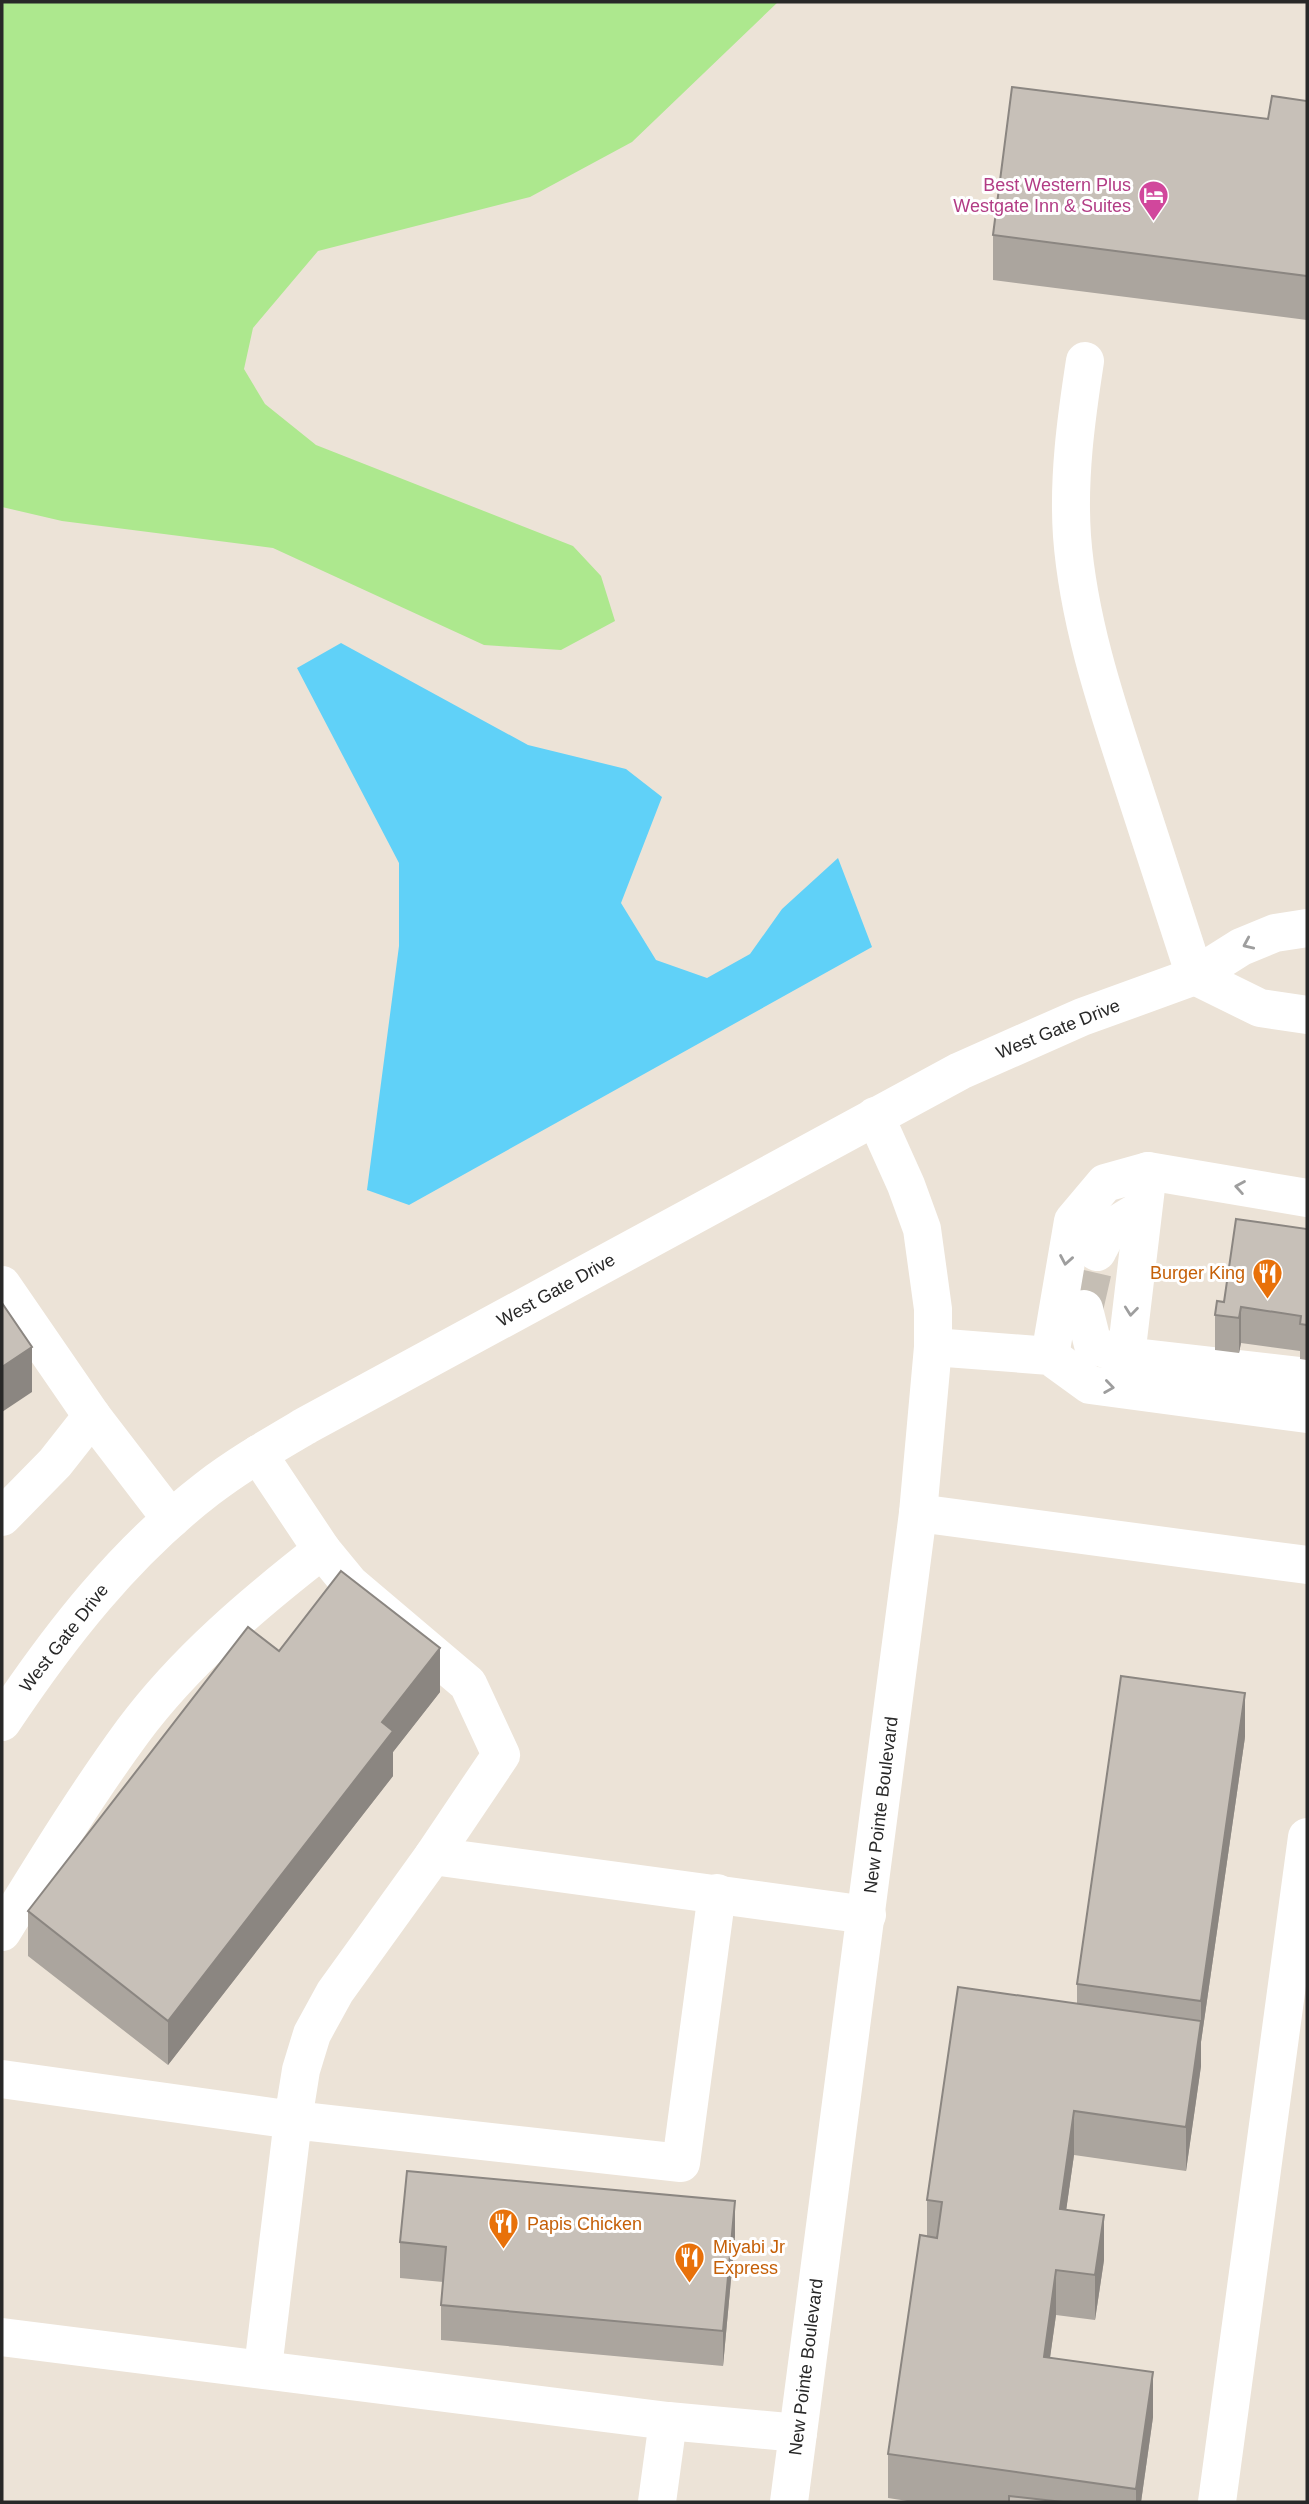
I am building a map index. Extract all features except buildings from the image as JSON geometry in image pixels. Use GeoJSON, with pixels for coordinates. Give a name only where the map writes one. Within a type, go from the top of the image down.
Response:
{"type":"FeatureCollection","features":[{"type":"Feature","properties":{"kind":"street"},"geometry":{"type":"LineString","coordinates":[[1085,361],[1071,481],[1072,536],[1079,587],[1102,690],[1195,976],[1260,1008],[1307,1015]]}},
{"type":"Feature","properties":{"kind":"street","name":"West Gate Drive"},"geometry":{"type":"LineString","coordinates":[[2,1722],[83,1608],[171,1519],[208,1488],[258,1454],[960,1071],[1028,1039],[1195,976],[1241,947],[1275,933],[1307,928]]}},
{"type":"Feature","properties":{"kind":"street","name":"New Pointe Boulevard"},"geometry":{"type":"LineString","coordinates":[[789,2502],[918,1513],[933,1347],[933,1309],[922,1229],[906,1185],[875,1116]]}},
{"type":"Feature","properties":{"kind":"street"},"geometry":{"type":"LineString","coordinates":[[1050,1356],[1073,1221],[1105,1183],[1148,1171],[1307,1198]]}},
{"type":"Feature","properties":{"kind":"street"},"geometry":{"type":"LineString","coordinates":[[1126,1356],[1148,1171]]}},
{"type":"Feature","properties":{"kind":"street"},"geometry":{"type":"LineString","coordinates":[[1097,1252],[1109,1229],[1142,1209]]}},
{"type":"Feature","properties":{"kind":"street"},"geometry":{"type":"LineString","coordinates":[[2,1285],[92,1416],[171,1519]]}},
{"type":"Feature","properties":{"kind":"street"},"geometry":{"type":"LineString","coordinates":[[1084,1309],[1093,1345],[1126,1356],[1307,1377]]}},
{"type":"Feature","properties":{"kind":"street"},"geometry":{"type":"LineString","coordinates":[[933,1347],[1050,1356],[1090,1385],[1307,1414]]}},
{"type":"Feature","properties":{"kind":"street"},"geometry":{"type":"LineString","coordinates":[[2,1517],[55,1463],[92,1416]]}},
{"type":"Feature","properties":{"kind":"street"},"geometry":{"type":"LineString","coordinates":[[258,1454],[323,1550],[350,1584],[468,1684],[501,1755],[433,1856],[335,1992],[312,2034],[301,2070],[293,2120],[263,2368]]}},
{"type":"Feature","properties":{"kind":"street"},"geometry":{"type":"LineString","coordinates":[[918,1513],[1307,1565]]}},
{"type":"Feature","properties":{"kind":"street"},"geometry":{"type":"LineString","coordinates":[[2,1932],[66,1829],[134,1730],[164,1694],[256,1603],[323,1550]]}},
{"type":"Feature","properties":{"kind":"street"},"geometry":{"type":"LineString","coordinates":[[1217,2502],[1307,1837]]}},
{"type":"Feature","properties":{"kind":"street"},"geometry":{"type":"LineString","coordinates":[[433,1856],[867,1915]]}},
{"type":"Feature","properties":{"kind":"street"},"geometry":{"type":"LineString","coordinates":[[2,2079],[293,2120],[681,2163],[717,1893]]}},
{"type":"Feature","properties":{"kind":"street"},"geometry":{"type":"LineString","coordinates":[[2,2337],[668,2421],[798,2433]]}},
{"type":"Feature","properties":{"kind":"street"},"geometry":{"type":"LineString","coordinates":[[657,2502],[668,2421]]}},
{"type":"Feature","properties":{"kind":"green space"},"geometry":{"type":"Polygon","coordinates":[[[2,2],[778,2],[632,142],[530,197],[318,251],[253,328],[244,369],[265,404],[316,445],[573,546],[601,576],[615,621],[561,650],[484,645],[273,548],[62,521],[2,507],[2,2]]]}},
{"type":"Feature","properties":{"kind":"water"},"geometry":{"type":"Polygon","coordinates":[[[341,643],[528,745],[626,769],[662,797],[621,903],[656,960],[707,978],[750,954],[782,909],[838,858],[872,947],[409,1205],[367,1190],[399,946],[399,863],[297,668],[341,643]]]}},
{"type":"Feature","properties":{"kind":"tunnel"},"geometry":{"type":"LineString","coordinates":[[1084,1309],[1097,1252]]}},
{"type":"Feature","properties":{"kind":"place","name":"Best Western Plus Westgate Inn & Suites"},"geometry":{"type":"Point","coordinates":[1154,222]}},
{"type":"Feature","properties":{"kind":"place","name":"Burger King"},"geometry":{"type":"Point","coordinates":[1268,1300]}},
{"type":"Feature","properties":{"kind":"place","name":"Papis Chicken"},"geometry":{"type":"Point","coordinates":[504,2251]}},
{"type":"Feature","properties":{"kind":"place","name":"Miyabi Jr Express"},"geometry":{"type":"Point","coordinates":[690,2284]}}]}
